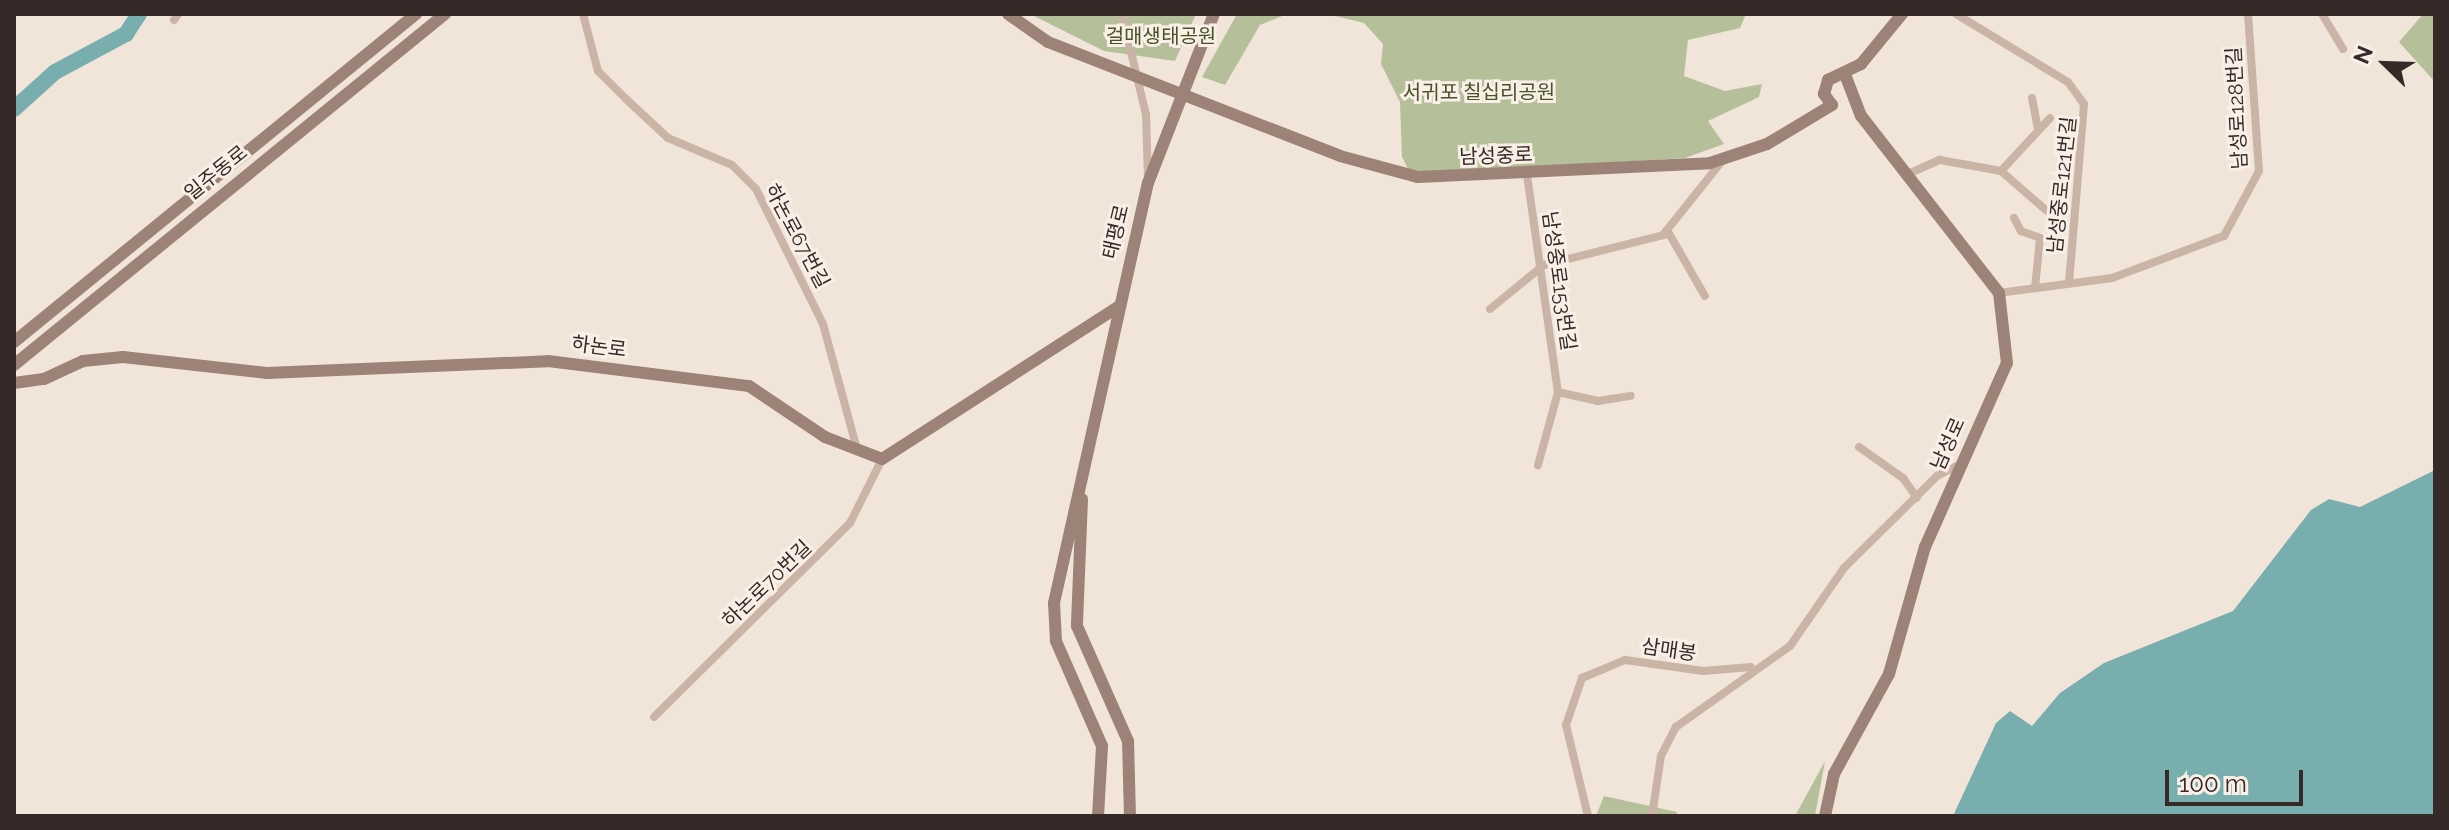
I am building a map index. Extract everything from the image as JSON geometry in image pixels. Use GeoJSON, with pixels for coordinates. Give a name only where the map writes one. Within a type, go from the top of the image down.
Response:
{"type":"FeatureCollection","features":[{"type":"Feature","properties":{"kind":"street","name":"일주동로"},"geometry":{"type":"LineString","coordinates":[[14,342],[416,14]]}},
{"type":"Feature","properties":{"kind":"street","name":"일주동로"},"geometry":{"type":"LineString","coordinates":[[14,365],[445,14]]}},
{"type":"Feature","properties":{"kind":"street","name":"하논로67번길"},"geometry":{"type":"LineString","coordinates":[[583,14],[607,80],[668,138],[732,165],[756,189],[823,324],[859,453]]}},
{"type":"Feature","properties":{"kind":"street","name":"남성중로"},"geometry":{"type":"LineString","coordinates":[[1008,14],[1048,42],[1380,170],[1527,175],[1722,160],[1767,144],[1839,102],[1828,80],[1849,80],[1902,14]]}},
{"type":"Feature","properties":{"kind":"street"},"geometry":{"type":"LineString","coordinates":[[1122,14],[1150,141],[1148,183]]}},
{"type":"Feature","properties":{"kind":"street","name":"태평로"},"geometry":{"type":"LineString","coordinates":[[1098,816],[1102,746],[1052,620],[1148,183],[1214,14]]}},
{"type":"Feature","properties":{"kind":"street","name":"남성중로121번길"},"geometry":{"type":"LineString","coordinates":[[1956,14],[2068,82],[2084,104],[2069,283]]}},
{"type":"Feature","properties":{"kind":"street","name":"남성로128번길"},"geometry":{"type":"LineString","coordinates":[[1999,293],[2112,278],[2224,236],[2259,171],[2248,14]]}},
{"type":"Feature","properties":{"kind":"street"},"geometry":{"type":"LineString","coordinates":[[2322,14],[2343,49]]}},
{"type":"Feature","properties":{"kind":"street"},"geometry":{"type":"LineString","coordinates":[[1849,80],[1839,102],[1861,116],[1999,293]]}},
{"type":"Feature","properties":{"kind":"street"},"geometry":{"type":"LineString","coordinates":[[2032,98],[2038,128]]}},
{"type":"Feature","properties":{"kind":"street"},"geometry":{"type":"LineString","coordinates":[[2001,171],[2050,118]]}},
{"type":"Feature","properties":{"kind":"street"},"geometry":{"type":"LineString","coordinates":[[1490,309],[1544,265],[1667,230],[1722,160]]}},
{"type":"Feature","properties":{"kind":"street"},"geometry":{"type":"LineString","coordinates":[[1908,174],[1940,160],[2001,171],[2047,211]]}},
{"type":"Feature","properties":{"kind":"street","name":"남성중로153번길"},"geometry":{"type":"LineString","coordinates":[[1527,175],[1544,265],[1558,392]]}},
{"type":"Feature","properties":{"kind":"street"},"geometry":{"type":"LineString","coordinates":[[2014,218],[2021,231],[2040,238],[2035,288]]}},
{"type":"Feature","properties":{"kind":"street"},"geometry":{"type":"LineString","coordinates":[[1667,230],[1705,296]]}},
{"type":"Feature","properties":{"kind":"street","name":"남성로"},"geometry":{"type":"LineString","coordinates":[[1825,816],[1834,774],[1889,674],[1925,547],[2007,363],[1999,293]]}},
{"type":"Feature","properties":{"kind":"street"},"geometry":{"type":"LineString","coordinates":[[882,459],[1119,306]]}},
{"type":"Feature","properties":{"kind":"street","name":"하논로"},"geometry":{"type":"LineString","coordinates":[[14,383],[44,379],[83,361],[123,357],[267,373],[548,361],[749,386],[859,453],[882,459]]}},
{"type":"Feature","properties":{"kind":"street"},"geometry":{"type":"LineString","coordinates":[[1538,465],[1558,392],[1598,401],[1631,396]]}},
{"type":"Feature","properties":{"kind":"street"},"geometry":{"type":"LineString","coordinates":[[1859,447],[1903,478],[1917,498]]}},
{"type":"Feature","properties":{"kind":"street","name":"하논로70번길"},"geometry":{"type":"LineString","coordinates":[[654,717],[850,523],[882,459]]}},
{"type":"Feature","properties":{"kind":"street","name":"삼매봉"},"geometry":{"type":"LineString","coordinates":[[1652,816],[1661,756],[1676,727],[1756,666],[1790,646],[1844,568],[1917,498],[1961,464]]}},
{"type":"Feature","properties":{"kind":"street","name":"태평로"},"geometry":{"type":"LineString","coordinates":[[1084,468],[1077,626],[1128,741],[1130,816]]}},
{"type":"Feature","properties":{"kind":"street","name":"삼매봉"},"geometry":{"type":"LineString","coordinates":[[1588,816],[1566,725],[1582,678],[1625,660],[1703,671],[1756,666]]}},
{"type":"Feature","properties":{"kind":"green space","name":"걸매생태공원"},"geometry":{"type":"Polygon","coordinates":[[[1030,14],[1196,14],[1175,61],[1104,51],[1030,14]]]}},
{"type":"Feature","properties":{"kind":"green space"},"geometry":{"type":"Polygon","coordinates":[[[1237,14],[1287,14],[1260,25],[1225,85],[1202,77],[1237,14]]]}},
{"type":"Feature","properties":{"kind":"green space","name":"서귀포 칠십리공원"},"geometry":{"type":"Polygon","coordinates":[[[1327,14],[1746,14],[1740,28],[1688,40],[1684,76],[1725,91],[1762,84],[1759,97],[1708,121],[1724,144],[1685,158],[1411,175],[1402,157],[1400,102],[1381,64],[1383,44],[1364,23],[1327,14]]]}},
{"type":"Feature","properties":{"kind":"green space"},"geometry":{"type":"Polygon","coordinates":[[[2423,14],[2435,14],[2435,82],[2399,42],[2423,14]]]}},
{"type":"Feature","properties":{"kind":"green space"},"geometry":{"type":"Polygon","coordinates":[[[1825,761],[1815,816],[1795,816],[1825,761]]]}},
{"type":"Feature","properties":{"kind":"green space"},"geometry":{"type":"Polygon","coordinates":[[[1604,796],[1677,812],[1676,816],[1596,816],[1604,796]]]}},
{"type":"Feature","properties":{"kind":"water"},"geometry":{"type":"Polygon","coordinates":[[[2435,470],[2435,816],[1953,816],[1996,723],[2010,711],[2032,726],[2060,693],[2104,663],[2233,611],[2311,510],[2329,499],[2360,507],[2435,470]]]}},
{"type":"Feature","properties":{"kind":"waterway"},"geometry":{"type":"LineString","coordinates":[[14,109],[55,72],[126,34],[139,14]]}}]}
